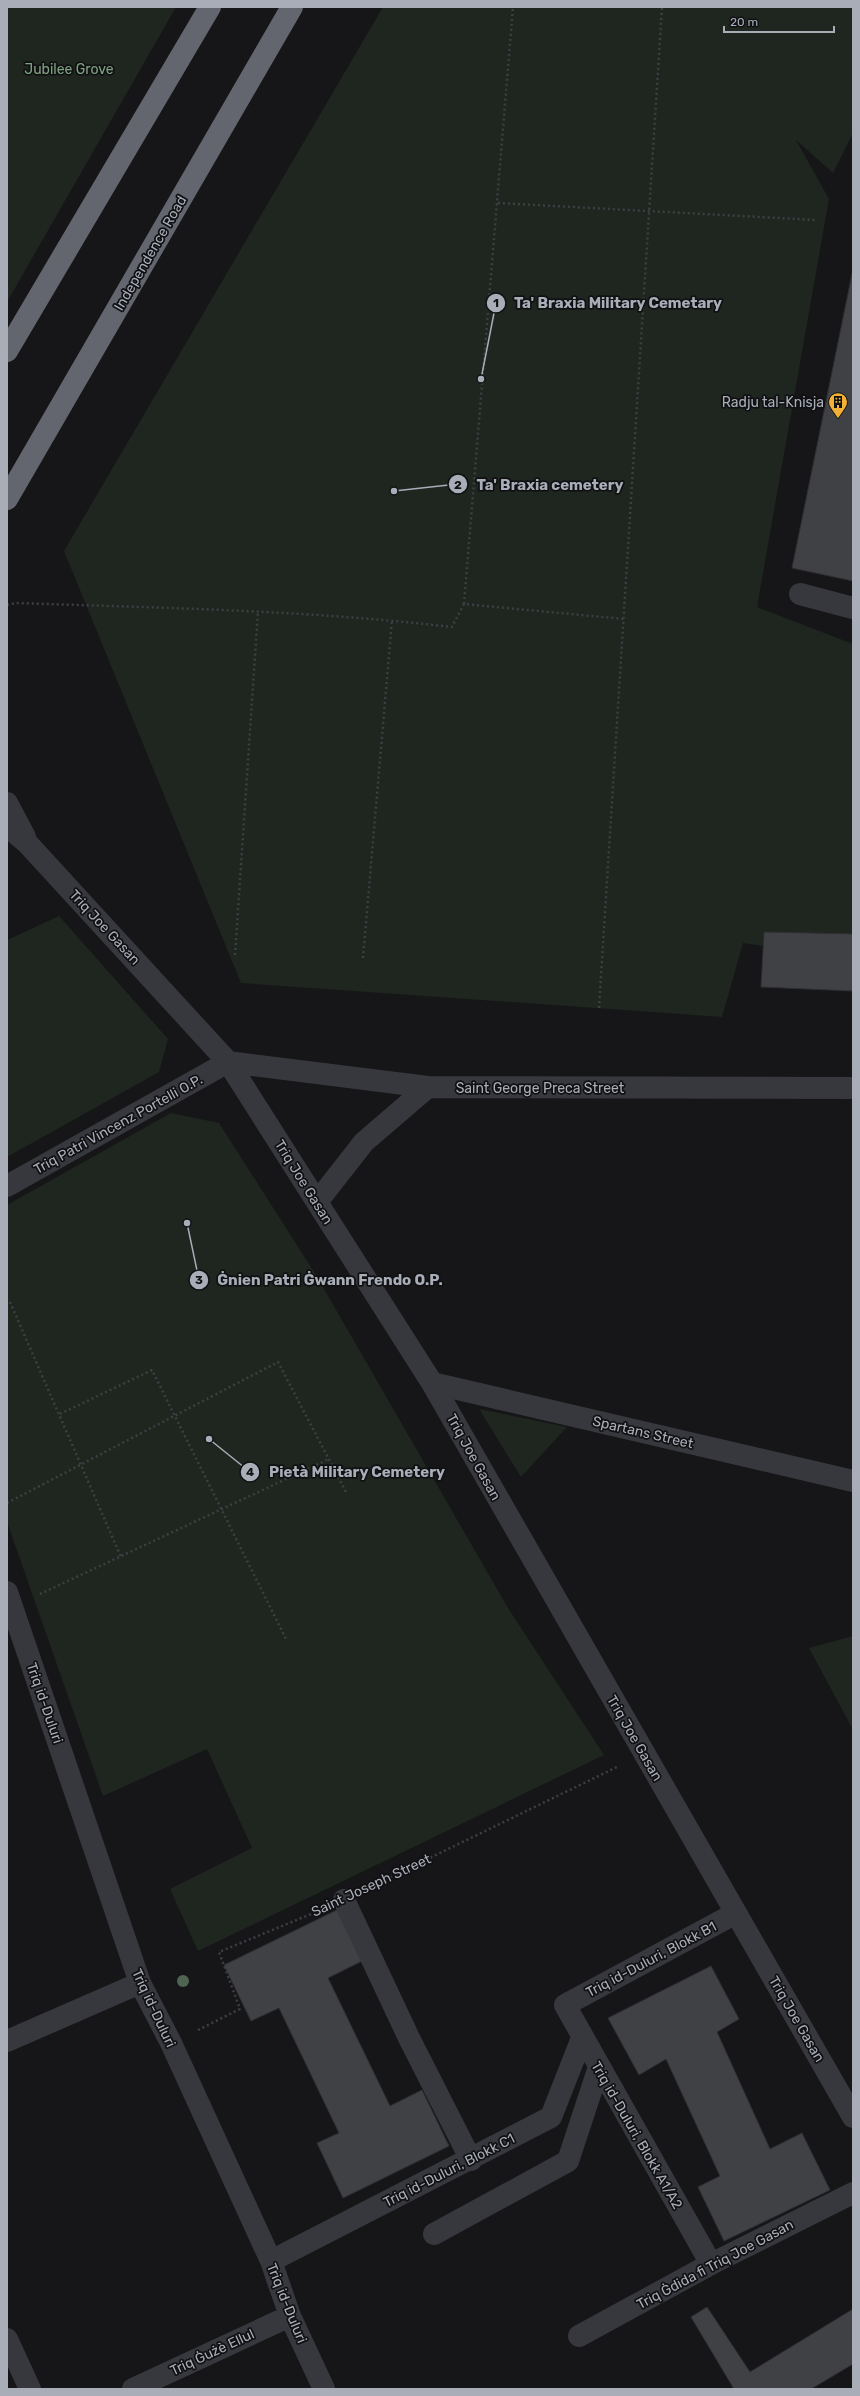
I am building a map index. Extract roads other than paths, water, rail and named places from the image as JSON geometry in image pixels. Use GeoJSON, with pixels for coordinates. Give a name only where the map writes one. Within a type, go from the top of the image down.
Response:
{"type":"FeatureCollection","features":[{"type":"Feature","properties":{"kind":"highway"},"geometry":{"type":"LineString","coordinates":[[7,350],[210,7]]}},
{"type":"Feature","properties":{"kind":"highway","name":"Independence Road"},"geometry":{"type":"LineString","coordinates":[[7,498],[292,7]]}},
{"type":"Feature","properties":{"kind":"street"},"geometry":{"type":"LineString","coordinates":[[800,594],[853,608]]}},
{"type":"Feature","properties":{"kind":"street","name":"Triq Joe Gasan"},"geometry":{"type":"LineString","coordinates":[[7,803],[28,844]]}},
{"type":"Feature","properties":{"kind":"street","name":"Triq Joe Gasan"},"geometry":{"type":"LineString","coordinates":[[7,826],[28,844],[228,1062],[432,1383],[853,2117]]}},
{"type":"Feature","properties":{"kind":"street","name":"Saint George Preca Street"},"geometry":{"type":"LineString","coordinates":[[228,1062],[428,1087],[853,1088]]}},
{"type":"Feature","properties":{"kind":"street","name":"Triq Patri Vincenz Portelli O.P."},"geometry":{"type":"LineString","coordinates":[[7,1186],[228,1062]]}},
{"type":"Feature","properties":{"kind":"street"},"geometry":{"type":"LineString","coordinates":[[317,1202],[364,1142],[428,1087]]}},
{"type":"Feature","properties":{"kind":"street","name":"Spartans Street"},"geometry":{"type":"LineString","coordinates":[[432,1383],[853,1481]]}},
{"type":"Feature","properties":{"kind":"street","name":"Triq id-Duluri"},"geometry":{"type":"LineString","coordinates":[[10,1599],[140,1983],[171,2043],[271,2261],[290,2316],[324,2389]]}},
{"type":"Feature","properties":{"kind":"street"},"geometry":{"type":"LineString","coordinates":[[344,1900],[409,2038],[471,2160]]}},
{"type":"Feature","properties":{"kind":"street","name":"Triq id-Duluri, Blokk B1"},"geometry":{"type":"LineString","coordinates":[[565,2005],[736,1913]]}},
{"type":"Feature","properties":{"kind":"street"},"geometry":{"type":"LineString","coordinates":[[7,2041],[140,1983]]}},
{"type":"Feature","properties":{"kind":"street","name":"Triq id-Duluri, Blokk A1/A2"},"geometry":{"type":"LineString","coordinates":[[565,2005],[582,2038],[711,2264]]}},
{"type":"Feature","properties":{"kind":"street","name":"Triq id-Duluri, Blokk C1"},"geometry":{"type":"LineString","coordinates":[[271,2261],[471,2160],[551,2117],[582,2038]]}},
{"type":"Feature","properties":{"kind":"street"},"geometry":{"type":"LineString","coordinates":[[434,2234],[568,2161],[599,2067]]}},
{"type":"Feature","properties":{"kind":"street","name":"Triq Ġdida fi Triq Joe Gasan"},"geometry":{"type":"LineString","coordinates":[[579,2336],[711,2264],[853,2193]]}},
{"type":"Feature","properties":{"kind":"street","name":"Triq Ġużè Ellul"},"geometry":{"type":"LineString","coordinates":[[133,2389],[290,2316]]}},
{"type":"Feature","properties":{"kind":"street"},"geometry":{"type":"LineString","coordinates":[[7,2339],[30,2389]]}},
{"type":"Feature","properties":{"kind":"place","name":"Ta' Braxia Military Cemetary"},"geometry":{"type":"Point","coordinates":[481,379]}},
{"type":"Feature","properties":{"kind":"place","name":"Radju tal-Knisja"},"geometry":{"type":"Point","coordinates":[838,419]}},
{"type":"Feature","properties":{"kind":"place","name":"Ta' Braxia cemetery"},"geometry":{"type":"Point","coordinates":[394,491]}},
{"type":"Feature","properties":{"kind":"place","name":"Ġnien Patri Ġwann Frendo O.P."},"geometry":{"type":"Point","coordinates":[187,1223]}},
{"type":"Feature","properties":{"kind":"place","name":"Pietà Military Cemetery"},"geometry":{"type":"Point","coordinates":[209,1439]}},
{"type":"Feature","properties":{"kind":"park label","name":"Jubilee Grove"},"geometry":{"type":"Point","coordinates":[69,69]}}]}
